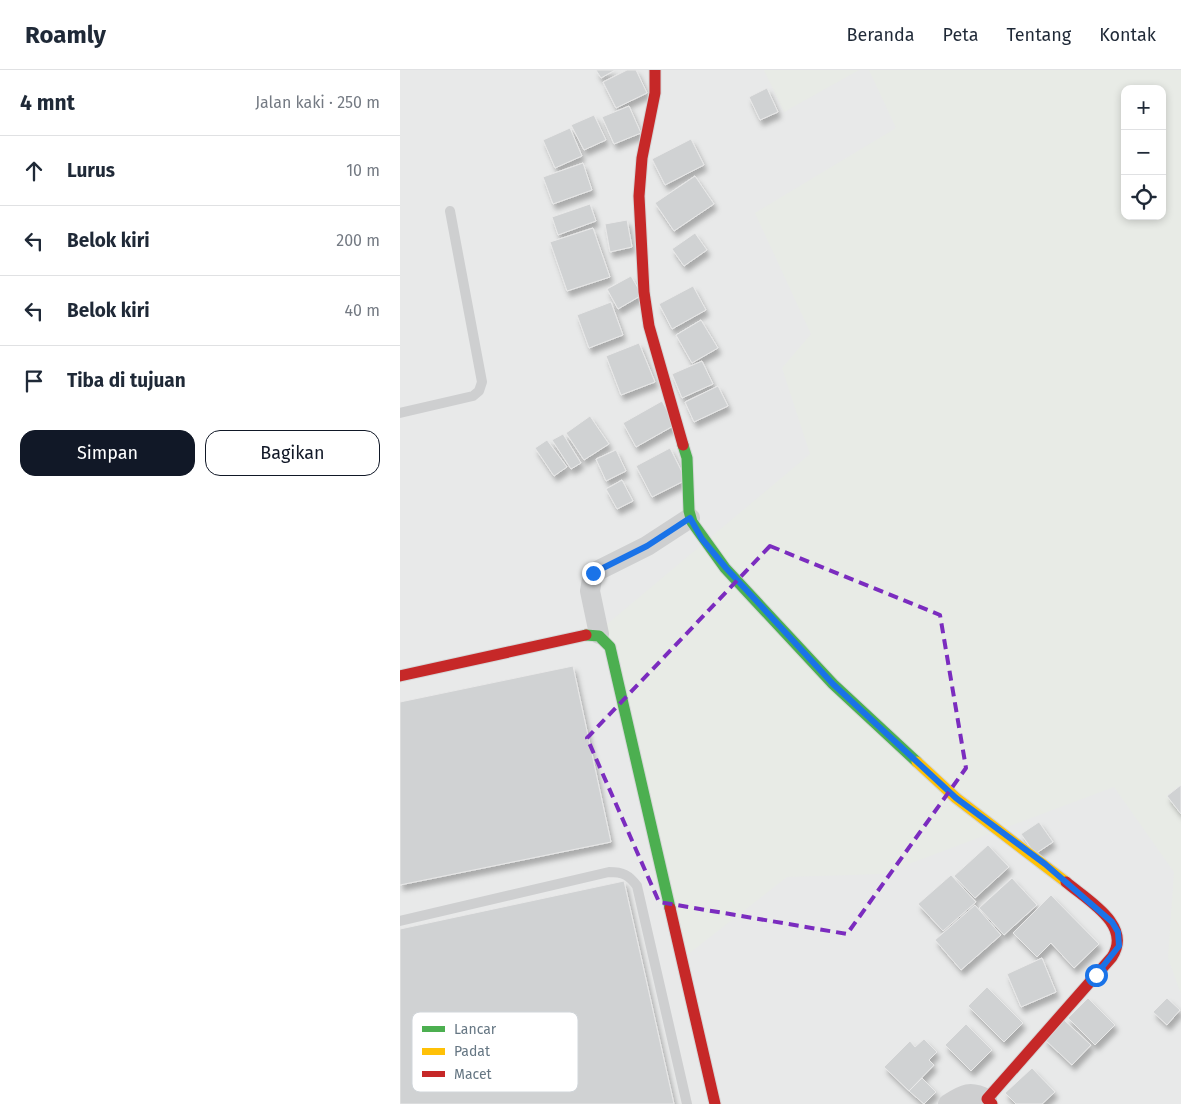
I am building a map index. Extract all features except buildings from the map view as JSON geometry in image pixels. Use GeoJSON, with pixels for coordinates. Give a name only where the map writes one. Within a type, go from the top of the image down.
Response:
{"type":"FeatureCollection","features":[{"type":"Feature","properties":{"kind":"street"},"geometry":{"type":"LineString","coordinates":[[655,70],[655,93],[642,158],[639,196],[644,292],[649,326],[687,458],[690,518],[702,539],[726,568],[833,684],[956,798],[1045,864],[1112,922],[1118,932],[1119,946],[1112,957],[990,1101],[976,1092],[962,1095],[948,1104]]}},
{"type":"Feature","properties":{"kind":"street"},"geometry":{"type":"LineString","coordinates":[[690,518],[647,546],[593,573],[590,591],[599,634],[610,647],[715,1104]]}},
{"type":"Feature","properties":{"kind":"street"},"geometry":{"type":"LineString","coordinates":[[400,676],[590,634],[599,634]]}},
{"type":"Feature","properties":{"kind":"lane"},"geometry":{"type":"LineString","coordinates":[[400,412],[473,396],[479,391],[482,382],[450,211]]}},
{"type":"Feature","properties":{"kind":"lane"},"geometry":{"type":"LineString","coordinates":[[400,921],[609,872],[620,872],[631,877],[638,886],[687,1104]]}},
{"type":"Feature","properties":{"kind":"highlighted area"},"geometry":{"type":"Polygon","coordinates":[[[770,546],[940,615],[966,768],[847,934],[659,902],[587,738],[770,546]]]}},
{"type":"Feature","properties":{"kind":"shaded area"},"geometry":{"type":"Polygon","coordinates":[[[400,70],[1181,70],[1181,1104],[400,1104],[400,70]]]}},
{"type":"Feature","properties":{"kind":"shaded area"},"geometry":{"type":"Polygon","coordinates":[[[764,70],[859,70],[784,112],[764,70]]]}},
{"type":"Feature","properties":{"kind":"shaded area"},"geometry":{"type":"Polygon","coordinates":[[[869,70],[1181,70],[1181,994],[1168,958],[1174,872],[1114,787],[882,874],[787,877],[678,962],[606,625],[810,454],[782,368],[811,334],[755,213],[896,128],[869,70]]]}},
{"type":"Feature","properties":{"kind":"traffic: fast"},"geometry":{"type":"LineString","coordinates":[[683,445],[687,458],[689,511],[692,522],[725,568],[833,684],[917,762]]}},
{"type":"Feature","properties":{"kind":"traffic: fast"},"geometry":{"type":"LineString","coordinates":[[586,635],[599,636],[610,647],[670,908]]}},
{"type":"Feature","properties":{"kind":"traffic: slow"},"geometry":{"type":"LineString","coordinates":[[917,762],[956,798],[1066,882]]}},
{"type":"Feature","properties":{"kind":"traffic: jam"},"geometry":{"type":"LineString","coordinates":[[655,70],[655,93],[642,158],[639,196],[644,292],[649,326],[683,445]]}},
{"type":"Feature","properties":{"kind":"traffic: jam"},"geometry":{"type":"LineString","coordinates":[[400,676],[586,635]]}},
{"type":"Feature","properties":{"kind":"traffic: jam"},"geometry":{"type":"LineString","coordinates":[[992,1104],[987,1099],[1112,957],[1117,945],[1117,934],[1105,914],[1066,882]]}},
{"type":"Feature","properties":{"kind":"traffic: jam"},"geometry":{"type":"LineString","coordinates":[[670,908],[715,1104]]}},
{"type":"Feature","properties":{"kind":"route"},"geometry":{"type":"LineString","coordinates":[[593,573],[647,546],[690,518],[702,539],[726,568],[833,684],[956,798],[1045,864],[1112,922],[1118,932],[1119,946],[1096,975]]}}]}
